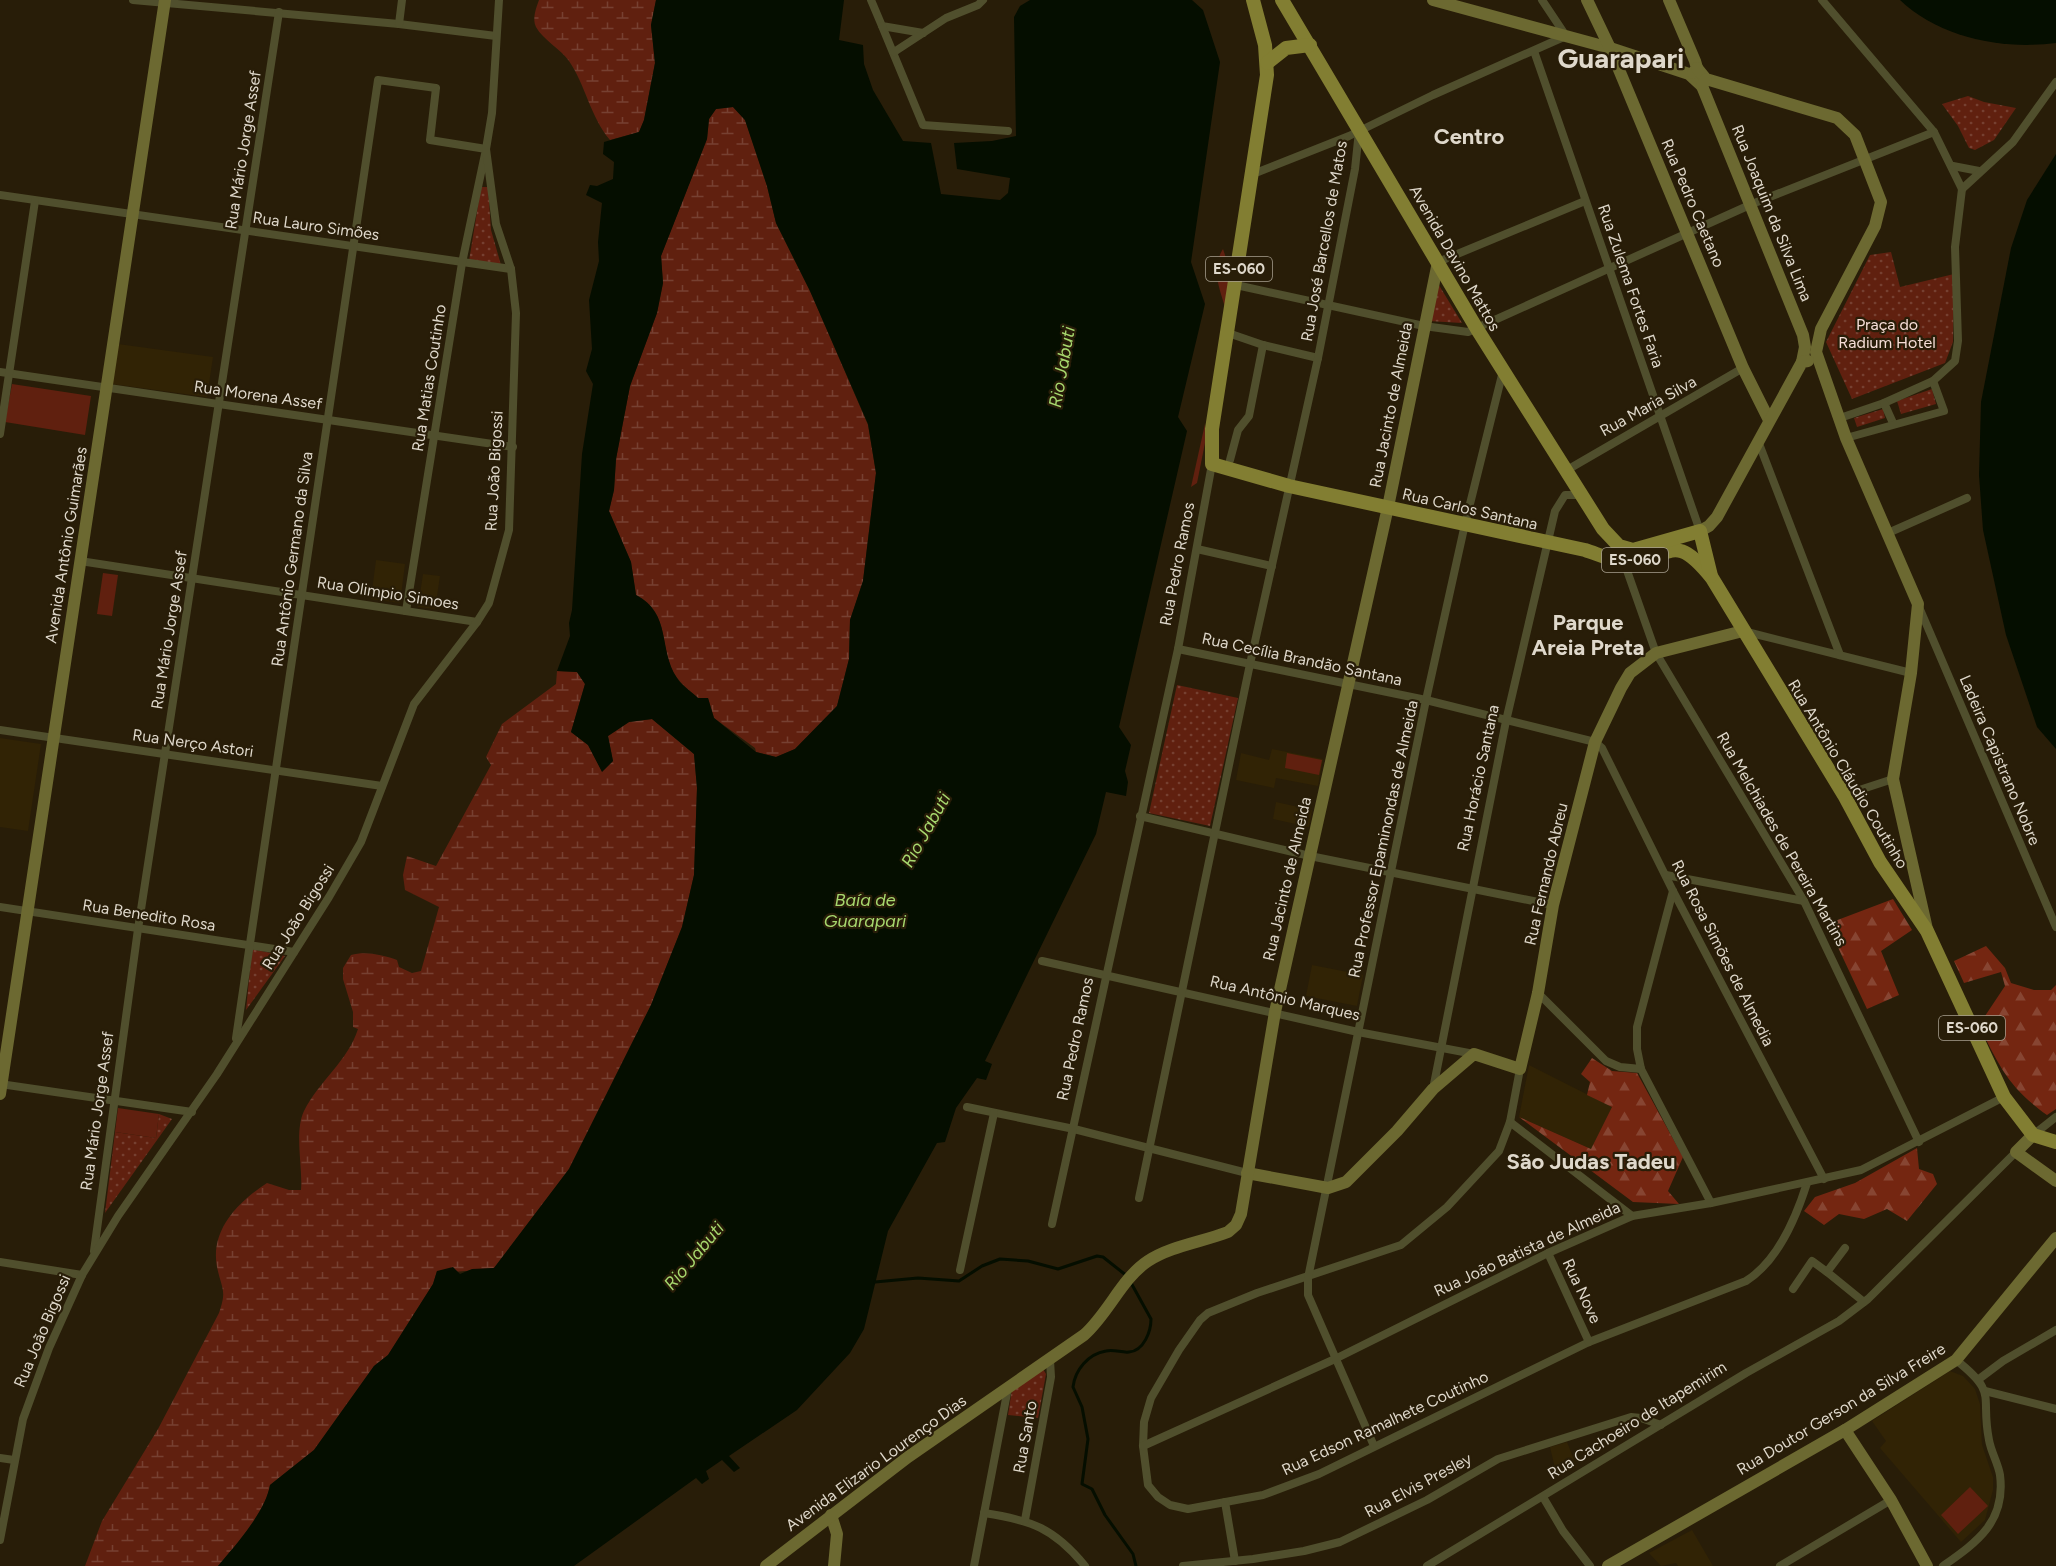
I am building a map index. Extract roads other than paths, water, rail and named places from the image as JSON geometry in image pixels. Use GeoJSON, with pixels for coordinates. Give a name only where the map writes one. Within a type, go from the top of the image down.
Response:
{"type":"FeatureCollection","features":[{"type":"Feature","properties":{"kind":"main road","name":"Rua Pedro Ramos"},"geometry":{"type":"LineString","coordinates":[[1212,464],[1212,429],[1253,174],[1267,63],[1253,0]]}},
{"type":"Feature","properties":{"kind":"main road","name":"Avenida Davino Mattos"},"geometry":{"type":"LineString","coordinates":[[1282,0],[1477,329],[1603,529]]}},
{"type":"Feature","properties":{"kind":"main road"},"geometry":{"type":"LineString","coordinates":[[1267,63],[1286,48],[1310,45]]}},
{"type":"Feature","properties":{"kind":"main road","name":"Rua Carlos Santana"},"geometry":{"type":"LineString","coordinates":[[1212,464],[1289,486],[1593,552],[1624,562]]}},
{"type":"Feature","properties":{"kind":"main road"},"geometry":{"type":"LineString","coordinates":[[1593,552],[1600,544],[1603,529]]}},
{"type":"Feature","properties":{"kind":"main road","name":"ES-060"},"geometry":{"type":"LineString","coordinates":[[1603,529],[1618,546],[1633,550],[1700,531],[1712,578]]}},
{"type":"Feature","properties":{"kind":"main road","name":"ES-060"},"geometry":{"type":"LineString","coordinates":[[1624,562],[1678,549],[1692,556],[1712,578],[1743,631]]}},
{"type":"Feature","properties":{"kind":"main road","name":"Rua Antônio Cláudio Coutinho"},"geometry":{"type":"LineString","coordinates":[[1743,631],[1844,795],[1880,862],[1927,931]]}},
{"type":"Feature","properties":{"kind":"main road","name":"ES-060"},"geometry":{"type":"LineString","coordinates":[[1927,931],[2004,1097],[2033,1135]]}},
{"type":"Feature","properties":{"kind":"main road"},"geometry":{"type":"LineString","coordinates":[[2033,1135],[2056,1142]]}},
{"type":"Feature","properties":{"kind":"street"},"geometry":{"type":"LineString","coordinates":[[133,0],[279,12],[496,36]]}},
{"type":"Feature","properties":{"kind":"street"},"geometry":{"type":"LineString","coordinates":[[399,24],[402,0]]}},
{"type":"Feature","properties":{"kind":"street"},"geometry":{"type":"LineString","coordinates":[[499,0],[492,113],[486,149],[496,224],[511,269]]}},
{"type":"Feature","properties":{"kind":"street"},"geometry":{"type":"LineString","coordinates":[[871,0],[924,125],[1008,130]]}},
{"type":"Feature","properties":{"kind":"street"},"geometry":{"type":"LineString","coordinates":[[894,52],[946,18],[978,5],[983,0]]}},
{"type":"Feature","properties":{"kind":"street"},"geometry":{"type":"LineString","coordinates":[[1434,0],[1693,71]]}},
{"type":"Feature","properties":{"kind":"street"},"geometry":{"type":"LineString","coordinates":[[1542,0],[1566,36]]}},
{"type":"Feature","properties":{"kind":"street","name":"Rua Pedro Caetano"},"geometry":{"type":"LineString","coordinates":[[1587,0],[1610,48],[1743,368],[1769,420]]}},
{"type":"Feature","properties":{"kind":"street"},"geometry":{"type":"LineString","coordinates":[[1669,0],[1693,71],[1704,82],[1837,118],[1855,135],[1866,160],[1881,202],[1879,214],[1821,329],[1814,337],[1803,335]]}},
{"type":"Feature","properties":{"kind":"street"},"geometry":{"type":"LineString","coordinates":[[1822,0],[1934,132],[1953,166],[1962,189],[1955,247],[1958,341],[1955,361],[1933,381],[1884,403],[1840,418]]}},
{"type":"Feature","properties":{"kind":"street","name":"Avenida Antônio Guimarães"},"geometry":{"type":"LineString","coordinates":[[1,1087],[164,2]]}},
{"type":"Feature","properties":{"kind":"street","name":"Rua Mário Jorge Assef"},"geometry":{"type":"LineString","coordinates":[[93,1254],[138,929],[279,12]]}},
{"type":"Feature","properties":{"kind":"street"},"geometry":{"type":"LineString","coordinates":[[882,26],[923,33]]}},
{"type":"Feature","properties":{"kind":"street"},"geometry":{"type":"LineString","coordinates":[[1253,174],[1360,130],[1433,94],[1566,36]]}},
{"type":"Feature","properties":{"kind":"street","name":"Rua Zulema Fortes Faria"},"geometry":{"type":"LineString","coordinates":[[1534,51],[1700,531]]}},
{"type":"Feature","properties":{"kind":"street","name":"Rua Antônio Germano da Silva"},"geometry":{"type":"LineString","coordinates":[[236,1042],[378,80],[436,88],[430,140],[486,149]]}},
{"type":"Feature","properties":{"kind":"street","name":"Rua Joaquim da Silva Lima"},"geometry":{"type":"LineString","coordinates":[[1704,82],[1803,335],[1805,347],[1802,362]]}},
{"type":"Feature","properties":{"kind":"street"},"geometry":{"type":"LineString","coordinates":[[1962,189],[2013,142],[2056,82]]}},
{"type":"Feature","properties":{"kind":"street","name":"Rua José Barcellos de Matos"},"geometry":{"type":"LineString","coordinates":[[1183,993],[1250,664],[1329,304],[1355,169],[1360,130]]}},
{"type":"Feature","properties":{"kind":"street"},"geometry":{"type":"LineString","coordinates":[[1236,285],[1424,326],[1468,332],[1752,204],[1934,132]]}},
{"type":"Feature","properties":{"kind":"street","name":"Rua Matias Coutinho"},"geometry":{"type":"LineString","coordinates":[[406,611],[462,263],[486,149]]}},
{"type":"Feature","properties":{"kind":"street"},"geometry":{"type":"LineString","coordinates":[[1953,166],[1979,171]]}},
{"type":"Feature","properties":{"kind":"street","name":"Rua Lauro Simões"},"geometry":{"type":"LineString","coordinates":[[0,195],[511,269]]}},
{"type":"Feature","properties":{"kind":"street"},"geometry":{"type":"LineString","coordinates":[[0,434],[4,373],[35,201]]}},
{"type":"Feature","properties":{"kind":"street"},"geometry":{"type":"LineString","coordinates":[[1438,262],[1586,201]]}},
{"type":"Feature","properties":{"kind":"street","name":"Rua Jacinto de Almeida"},"geometry":{"type":"LineString","coordinates":[[1008,1388],[1050,1360],[1098,1323],[1125,1285],[1148,1261],[1228,1232],[1236,1225],[1241,1214],[1275,1012],[1388,507],[1438,262]]}},
{"type":"Feature","properties":{"kind":"street","name":"Rua João Bigossi"},"geometry":{"type":"LineString","coordinates":[[0,1540],[10,1498],[14,1460],[23,1419],[49,1348],[82,1275],[93,1254],[192,1112],[361,842],[414,704],[489,603],[509,530],[516,313],[511,269]]}},
{"type":"Feature","properties":{"kind":"street"},"geometry":{"type":"LineString","coordinates":[[1821,329],[1816,352],[1819,367],[1846,438],[1918,604],[1911,673],[1893,779],[1927,931]]}},
{"type":"Feature","properties":{"kind":"street","name":"Rua José Barcellos de Matos"},"geometry":{"type":"LineString","coordinates":[[1228,333],[1263,345],[1318,357]]}},
{"type":"Feature","properties":{"kind":"street"},"geometry":{"type":"LineString","coordinates":[[1230,460],[1238,430],[1249,416],[1263,345]]}},
{"type":"Feature","properties":{"kind":"street"},"geometry":{"type":"LineString","coordinates":[[1700,531],[1709,526],[1717,517],[1802,362],[1813,362],[1819,367]]}},
{"type":"Feature","properties":{"kind":"street","name":"Rua Maria Silva"},"geometry":{"type":"LineString","coordinates":[[1567,470],[1743,368]]}},
{"type":"Feature","properties":{"kind":"street","name":"Rua Professor Epaminondas de Almeida"},"geometry":{"type":"LineString","coordinates":[[1374,1446],[1308,1295],[1308,1278],[1426,700],[1465,524],[1504,370]]}},
{"type":"Feature","properties":{"kind":"street","name":"Rua Morena Assef"},"geometry":{"type":"LineString","coordinates":[[4,373],[513,447]]}},
{"type":"Feature","properties":{"kind":"street"},"geometry":{"type":"LineString","coordinates":[[1846,438],[1893,423],[1944,411],[1933,381]]}},
{"type":"Feature","properties":{"kind":"street"},"geometry":{"type":"LineString","coordinates":[[1884,403],[1893,423]]}},
{"type":"Feature","properties":{"kind":"street"},"geometry":{"type":"LineString","coordinates":[[1758,441],[1840,655]]}},
{"type":"Feature","properties":{"kind":"street","name":"Rua Pedro Ramos"},"geometry":{"type":"LineString","coordinates":[[1052,1224],[1178,649],[1212,464]]}},
{"type":"Feature","properties":{"kind":"street","name":"Rua Horácio Santana"},"geometry":{"type":"LineString","coordinates":[[1433,1089],[1506,721],[1555,511],[1561,499],[1569,493],[1582,495]]}},
{"type":"Feature","properties":{"kind":"street"},"geometry":{"type":"LineString","coordinates":[[1888,533],[1967,498]]}},
{"type":"Feature","properties":{"kind":"street"},"geometry":{"type":"LineString","coordinates":[[1197,549],[1272,566]]}},
{"type":"Feature","properties":{"kind":"street","name":"Rua Olimpio Simoes"},"geometry":{"type":"LineString","coordinates":[[80,561],[477,622]]}},
{"type":"Feature","properties":{"kind":"street","name":"Rua Melchiades de Pereira Martins"},"geometry":{"type":"LineString","coordinates":[[1624,562],[1656,652],[1804,901],[1919,1142]]}},
{"type":"Feature","properties":{"kind":"street","name":"Ladeira Capistrano Nobre"},"geometry":{"type":"LineString","coordinates":[[1918,604],[2056,927]]}},
{"type":"Feature","properties":{"kind":"street"},"geometry":{"type":"LineString","coordinates":[[1656,652],[1743,631],[1911,673]]}},
{"type":"Feature","properties":{"kind":"street","name":"Rua Cecília Brandão Santana"},"geometry":{"type":"LineString","coordinates":[[1178,649],[1426,700],[1595,742]]}},
{"type":"Feature","properties":{"kind":"street","name":"Rua Fernando Abreu"},"geometry":{"type":"LineString","coordinates":[[1510,1122],[1538,993],[1553,905],[1595,742],[1630,673],[1656,652]]}},
{"type":"Feature","properties":{"kind":"street","name":"Rua Nerço Astori"},"geometry":{"type":"LineString","coordinates":[[0,730],[382,786]]}},
{"type":"Feature","properties":{"kind":"street","name":"Rua Rosa Simões de Almedia"},"geometry":{"type":"LineString","coordinates":[[1595,742],[1607,756],[1673,891],[1824,1179]]}},
{"type":"Feature","properties":{"kind":"street"},"geometry":{"type":"LineString","coordinates":[[1844,795],[1893,779]]}},
{"type":"Feature","properties":{"kind":"street"},"geometry":{"type":"LineString","coordinates":[[1140,816],[1310,856],[1553,905]]}},
{"type":"Feature","properties":{"kind":"street"},"geometry":{"type":"LineString","coordinates":[[1666,875],[1804,901]]}},
{"type":"Feature","properties":{"kind":"street"},"geometry":{"type":"LineString","coordinates":[[1673,891],[1637,1027],[1636,1049],[1641,1069],[1711,1203]]}},
{"type":"Feature","properties":{"kind":"street","name":"Rua Benedito Rosa"},"geometry":{"type":"LineString","coordinates":[[0,907],[294,952]]}},
{"type":"Feature","properties":{"kind":"street","name":"Rua Antônio Marques"},"geometry":{"type":"LineString","coordinates":[[1042,962],[1358,1032],[1474,1054],[1520,1069]]}},
{"type":"Feature","properties":{"kind":"street"},"geometry":{"type":"LineString","coordinates":[[1139,1198],[1183,993]]}},
{"type":"Feature","properties":{"kind":"street"},"geometry":{"type":"LineString","coordinates":[[1538,993],[1606,1061],[1620,1067],[1641,1069]]}},
{"type":"Feature","properties":{"kind":"street"},"geometry":{"type":"LineString","coordinates":[[967,1107],[1074,1129],[1247,1173],[1328,1188],[1346,1182],[1433,1089],[1474,1054]]}},
{"type":"Feature","properties":{"kind":"street"},"geometry":{"type":"LineString","coordinates":[[1,1087],[192,1112]]}},
{"type":"Feature","properties":{"kind":"street","name":"Rua João Batista de Almeida"},"geometry":{"type":"LineString","coordinates":[[1143,1446],[1335,1359],[1548,1253],[1632,1216],[1711,1203],[1861,1170],[2004,1097]]}},
{"type":"Feature","properties":{"kind":"street"},"geometry":{"type":"LineString","coordinates":[[960,1270],[994,1113]]}},
{"type":"Feature","properties":{"kind":"street","name":"Rua Cachoeiro de Itapemirim"},"geometry":{"type":"LineString","coordinates":[[1427,1566],[1746,1373],[1839,1321],[1864,1302],[2033,1135],[2056,1118]]}},
{"type":"Feature","properties":{"kind":"street"},"geometry":{"type":"LineString","coordinates":[[1510,1122],[1632,1216]]}},
{"type":"Feature","properties":{"kind":"street","name":"Rua Edson Ramalhete Coutinho"},"geometry":{"type":"LineString","coordinates":[[1510,1122],[1498,1150],[1491,1159],[1447,1207],[1401,1245],[1308,1278],[1257,1293],[1209,1313],[1200,1320],[1179,1350],[1151,1398],[1144,1422],[1143,1446],[1148,1485],[1158,1497],[1170,1505],[1188,1509],[1263,1495],[1319,1474],[1589,1342],[1746,1281],[1760,1272],[1798,1211],[1807,1183]]}},
{"type":"Feature","properties":{"kind":"street"},"geometry":{"type":"LineString","coordinates":[[2016,1152],[2056,1181]]}},
{"type":"Feature","properties":{"kind":"street","name":"Rua Doutor Gerson da Silva Freire"},"geometry":{"type":"LineString","coordinates":[[1608,1566],[1845,1430],[1956,1360],[2056,1238]]}},
{"type":"Feature","properties":{"kind":"street"},"geometry":{"type":"LineString","coordinates":[[1827,1272],[1845,1248]]}},
{"type":"Feature","properties":{"kind":"street","name":"Rua Nove"},"geometry":{"type":"LineString","coordinates":[[1548,1253],[1589,1342]]}},
{"type":"Feature","properties":{"kind":"street"},"geometry":{"type":"LineString","coordinates":[[0,1262],[82,1275]]}},
{"type":"Feature","properties":{"kind":"street"},"geometry":{"type":"LineString","coordinates":[[1793,1289],[1812,1262],[1864,1302]]}},
{"type":"Feature","properties":{"kind":"street"},"geometry":{"type":"LineString","coordinates":[[1979,1379],[2003,1361],[2056,1330]]}},
{"type":"Feature","properties":{"kind":"street","name":"Rua Santo"},"geometry":{"type":"LineString","coordinates":[[1025,1520],[1051,1377],[1050,1360]]}},
{"type":"Feature","properties":{"kind":"street"},"geometry":{"type":"LineString","coordinates":[[1943,1566],[1986,1533],[1997,1508],[2001,1491],[2000,1473],[1989,1442],[1985,1391],[1979,1379],[1956,1360]]}},
{"type":"Feature","properties":{"kind":"street"},"geometry":{"type":"LineString","coordinates":[[974,1566],[1008,1388]]}},
{"type":"Feature","properties":{"kind":"street","name":"Avenida Elizario Lourenço Dias"},"geometry":{"type":"LineString","coordinates":[[766,1566],[908,1457],[1008,1388]]}},
{"type":"Feature","properties":{"kind":"street"},"geometry":{"type":"LineString","coordinates":[[1985,1391],[2056,1409]]}},
{"type":"Feature","properties":{"kind":"street","name":"Rua Elvis Presley"},"geometry":{"type":"LineString","coordinates":[[1183,1566],[1304,1551],[1340,1542],[1428,1500],[1497,1459],[1631,1418],[1661,1425]]}},
{"type":"Feature","properties":{"kind":"street"},"geometry":{"type":"LineString","coordinates":[[1845,1430],[1891,1500],[1927,1566]]}},
{"type":"Feature","properties":{"kind":"street"},"geometry":{"type":"LineString","coordinates":[[0,1458],[14,1460]]}},
{"type":"Feature","properties":{"kind":"street"},"geometry":{"type":"LineString","coordinates":[[1543,1497],[1563,1531],[1590,1566]]}},
{"type":"Feature","properties":{"kind":"street"},"geometry":{"type":"LineString","coordinates":[[1779,1566],[1891,1500]]}},
{"type":"Feature","properties":{"kind":"street"},"geometry":{"type":"LineString","coordinates":[[1226,1502],[1235,1561]]}},
{"type":"Feature","properties":{"kind":"street"},"geometry":{"type":"LineString","coordinates":[[984,1513],[1025,1520],[1070,1548],[1085,1566]]}},
{"type":"Feature","properties":{"kind":"street"},"geometry":{"type":"LineString","coordinates":[[831,1515],[837,1534],[835,1565]]}},
{"type":"Feature","properties":{"kind":"water","name":"Baía de Guarapari"},"geometry":{"type":"Polygon","coordinates":[[[656,0],[844,0],[839,40],[863,45],[864,64],[873,90],[903,141],[931,143],[941,194],[1000,200],[1008,193],[1010,178],[957,169],[954,143],[992,141],[1016,136],[1014,17],[1020,6],[1030,0],[1192,0],[1203,10],[1220,62],[1191,262],[1205,304],[1178,417],[1187,431],[1119,727],[1131,745],[1125,771],[1128,782],[1126,796],[1106,792],[1096,834],[985,1061],[992,1064],[986,1080],[977,1078],[956,1108],[945,1142],[937,1143],[888,1231],[864,1329],[850,1353],[797,1410],[729,1456],[740,1468],[734,1472],[722,1460],[706,1471],[709,1479],[702,1484],[696,1478],[574,1566],[218,1566],[256,1517],[263,1506],[270,1485],[314,1450],[374,1366],[388,1355],[433,1284],[437,1271],[453,1267],[460,1274],[472,1269],[494,1268],[569,1169],[651,1005],[682,927],[694,875],[697,788],[694,754],[652,719],[629,722],[608,736],[613,761],[602,772],[588,745],[571,732],[585,684],[577,672],[557,671],[570,636],[569,623],[572,610],[582,454],[593,384],[586,371],[592,349],[589,300],[599,261],[598,242],[602,203],[586,195],[590,185],[597,186],[613,179],[614,162],[603,154],[604,142],[639,132],[644,120],[655,63],[651,25],[656,0]],[[733,107],[716,109],[709,119],[707,139],[661,256],[663,283],[657,313],[630,386],[609,511],[631,562],[636,595],[655,612],[660,622],[671,667],[677,678],[698,698],[708,698],[714,718],[756,752],[776,757],[795,749],[837,706],[849,659],[850,620],[863,581],[876,473],[868,424],[810,291],[776,223],[767,186],[745,120],[733,107]]]}},
{"type":"Feature","properties":{"kind":"water"},"geometry":{"type":"Polygon","coordinates":[[[1900,0],[2056,0],[2056,43],[2015,45],[1973,38],[1934,24],[1900,0]]]}},
{"type":"Feature","properties":{"kind":"water"},"geometry":{"type":"Polygon","coordinates":[[[2056,154],[2056,749],[2037,727],[2006,635],[1983,530],[1979,475],[1981,402],[2011,248],[2027,200],[2056,154]]]}},
{"type":"Feature","properties":{"kind":"waterway"},"geometry":{"type":"LineString","coordinates":[[875,1282],[918,1278],[959,1281],[982,1266],[1000,1259],[1028,1261],[1058,1269],[1097,1256],[1103,1257],[1127,1276]]}},
{"type":"Feature","properties":{"kind":"waterway"},"geometry":{"type":"LineString","coordinates":[[1130,1281],[1151,1319],[1146,1340],[1134,1351],[1109,1351],[1088,1359],[1076,1375],[1073,1387],[1082,1407],[1088,1439],[1082,1484],[1092,1489],[1105,1515],[1133,1554],[1136,1566]]}},
{"type":"Feature","properties":{"kind":"district","name":"Guarapari"},"geometry":{"type":"Point","coordinates":[1621,58]}},
{"type":"Feature","properties":{"kind":"district","name":"Centro"},"geometry":{"type":"Point","coordinates":[1469,136]}},
{"type":"Feature","properties":{"kind":"district","name":"Parque Areia Preta"},"geometry":{"type":"Point","coordinates":[1588,634]}},
{"type":"Feature","properties":{"kind":"district","name":"São Judas Tadeu"},"geometry":{"type":"Point","coordinates":[1591,1161]}},
{"type":"Feature","properties":{"kind":"park label","name":"Praça do Radium Hotel"},"geometry":{"type":"Point","coordinates":[1887,333]}},
{"type":"Feature","properties":{"kind":"water label","name":"Rio Jabuti"},"geometry":{"type":"Point","coordinates":[1062,367]}},
{"type":"Feature","properties":{"kind":"water label","name":"Rio Jabuti"},"geometry":{"type":"Point","coordinates":[926,830]}},
{"type":"Feature","properties":{"kind":"water label","name":"Rio Jabuti"},"geometry":{"type":"Point","coordinates":[694,1256]}}]}
